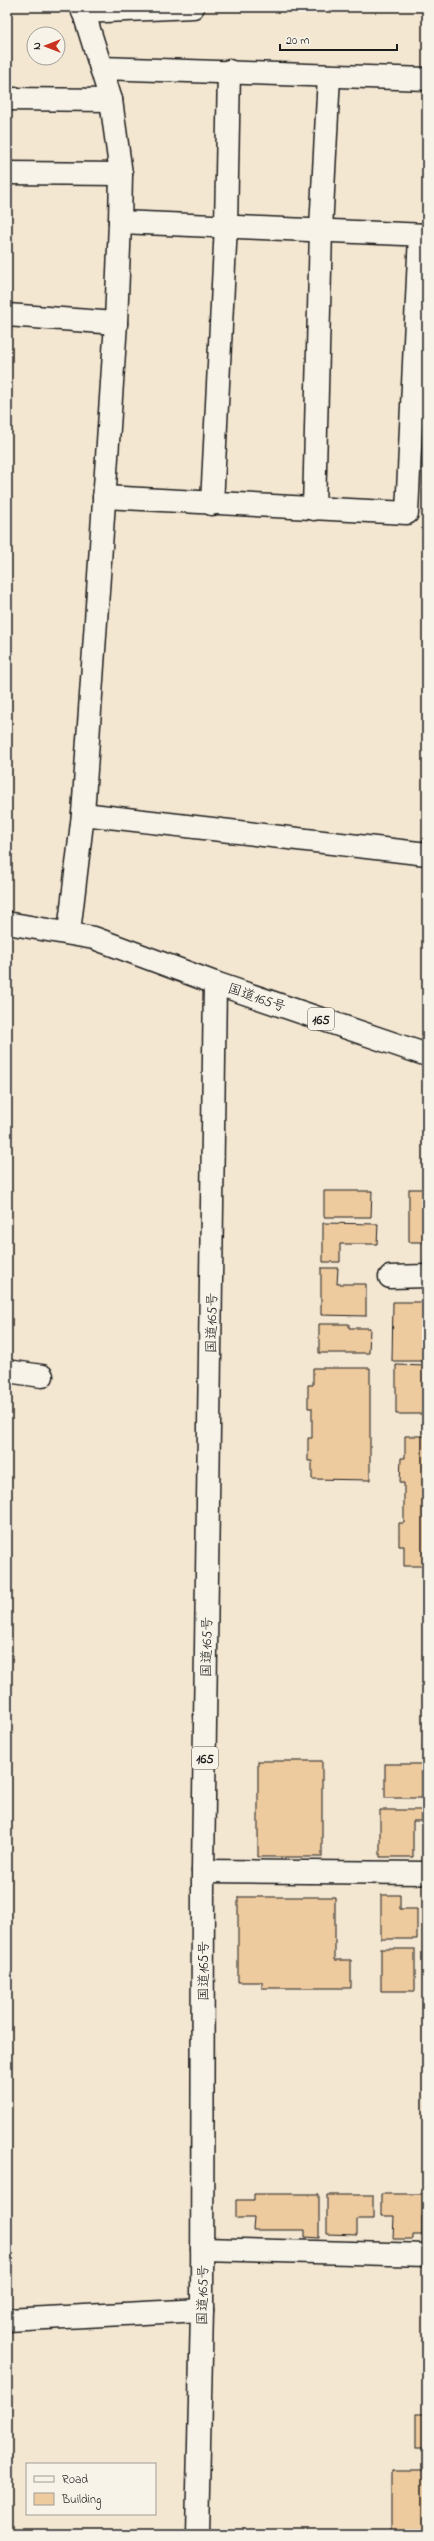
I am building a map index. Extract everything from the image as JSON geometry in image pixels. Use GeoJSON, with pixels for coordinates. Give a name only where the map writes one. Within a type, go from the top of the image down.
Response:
{"type":"FeatureCollection","features":[{"type":"Feature","properties":{"kind":"main road"},"geometry":{"type":"LineString","coordinates":[[69,932],[83,814],[116,323],[121,174],[111,100],[82,9],[193,7]]}},
{"type":"Feature","properties":{"kind":"main road"},"geometry":{"type":"LineString","coordinates":[[101,68],[229,71],[427,79]]}},
{"type":"Feature","properties":{"kind":"main road"},"geometry":{"type":"LineString","coordinates":[[212,504],[226,225],[229,71]]}},
{"type":"Feature","properties":{"kind":"main road"},"geometry":{"type":"LineString","coordinates":[[314,509],[321,229],[329,76]]}},
{"type":"Feature","properties":{"kind":"main road"},"geometry":{"type":"LineString","coordinates":[[7,99],[111,100]]}},
{"type":"Feature","properties":{"kind":"main road"},"geometry":{"type":"LineString","coordinates":[[7,172],[121,174]]}},
{"type":"Feature","properties":{"kind":"main road"},"geometry":{"type":"LineString","coordinates":[[104,497],[212,504],[407,513],[424,235],[321,229],[120,222]]}},
{"type":"Feature","properties":{"kind":"main road"},"geometry":{"type":"LineString","coordinates":[[7,315],[116,323]]}},
{"type":"Feature","properties":{"kind":"main road"},"geometry":{"type":"LineString","coordinates":[[83,814],[427,854]]}},
{"type":"Feature","properties":{"kind":"main road"},"geometry":{"type":"LineString","coordinates":[[7,923],[69,932],[119,946],[215,983]]}},
{"type":"Feature","properties":{"kind":"main road","name":"国道165号"},"geometry":{"type":"LineString","coordinates":[[197,2534],[202,2310],[203,1871],[215,983],[427,1055]]}},
{"type":"Feature","properties":{"kind":"main road"},"geometry":{"type":"LineString","coordinates":[[390,1277],[427,1276]]}},
{"type":"Feature","properties":{"kind":"main road"},"geometry":{"type":"LineString","coordinates":[[7,1371],[42,1376]]}},
{"type":"Feature","properties":{"kind":"main road"},"geometry":{"type":"LineString","coordinates":[[203,1871],[427,1873]]}},
{"type":"Feature","properties":{"kind":"main road"},"geometry":{"type":"LineString","coordinates":[[202,2249],[427,2255]]}},
{"type":"Feature","properties":{"kind":"main road"},"geometry":{"type":"LineString","coordinates":[[7,2320],[202,2310]]}},
{"type":"Feature","properties":{"kind":"building"},"geometry":{"type":"Polygon","coordinates":[[[409,1189],[427,1189],[427,1242],[409,1242],[409,1189]]]}},
{"type":"Feature","properties":{"kind":"building"},"geometry":{"type":"Polygon","coordinates":[[[324,1191],[372,1191],[371,1217],[324,1217],[324,1191]]]}},
{"type":"Feature","properties":{"kind":"building"},"geometry":{"type":"Polygon","coordinates":[[[323,1223],[378,1224],[377,1244],[340,1244],[340,1262],[323,1262],[323,1223]]]}},
{"type":"Feature","properties":{"kind":"building"},"geometry":{"type":"Polygon","coordinates":[[[321,1268],[338,1268],[337,1284],[366,1284],[366,1316],[321,1315],[321,1268]]]}},
{"type":"Feature","properties":{"kind":"building"},"geometry":{"type":"Polygon","coordinates":[[[393,1302],[427,1302],[427,1361],[392,1361],[393,1302]]]}},
{"type":"Feature","properties":{"kind":"building"},"geometry":{"type":"Polygon","coordinates":[[[319,1324],[349,1324],[349,1328],[370,1328],[369,1353],[319,1353],[319,1324]]]}},
{"type":"Feature","properties":{"kind":"building"},"geometry":{"type":"Polygon","coordinates":[[[396,1365],[427,1366],[427,1414],[396,1414],[396,1365]]]}},
{"type":"Feature","properties":{"kind":"building"},"geometry":{"type":"Polygon","coordinates":[[[313,1368],[370,1368],[370,1480],[312,1479],[312,1461],[308,1461],[308,1438],[312,1438],[312,1408],[308,1408],[308,1385],[313,1385],[313,1368]]]}},
{"type":"Feature","properties":{"kind":"building"},"geometry":{"type":"Polygon","coordinates":[[[405,1436],[427,1436],[427,1566],[404,1566],[404,1546],[399,1546],[399,1523],[404,1523],[404,1483],[400,1483],[401,1458],[405,1458],[405,1436]]]}},
{"type":"Feature","properties":{"kind":"building"},"geometry":{"type":"Polygon","coordinates":[[[258,1761],[322,1761],[322,1857],[258,1857],[258,1761]]]}},
{"type":"Feature","properties":{"kind":"building"},"geometry":{"type":"Polygon","coordinates":[[[385,1764],[422,1764],[422,1798],[385,1798],[385,1764]]]}},
{"type":"Feature","properties":{"kind":"building"},"geometry":{"type":"Polygon","coordinates":[[[380,1810],[422,1810],[422,1821],[413,1821],[413,1857],[380,1857],[380,1810]]]}},
{"type":"Feature","properties":{"kind":"building"},"geometry":{"type":"Polygon","coordinates":[[[381,1895],[400,1895],[400,1909],[417,1909],[417,1939],[381,1939],[381,1895]]]}},
{"type":"Feature","properties":{"kind":"building"},"geometry":{"type":"Polygon","coordinates":[[[238,1897],[335,1897],[335,1960],[351,1960],[351,1988],[262,1988],[262,1982],[238,1982],[238,1897]]]}},
{"type":"Feature","properties":{"kind":"building"},"geometry":{"type":"Polygon","coordinates":[[[381,1949],[415,1949],[415,1991],[381,1991],[381,1949]]]}},
{"type":"Feature","properties":{"kind":"building"},"geometry":{"type":"Polygon","coordinates":[[[254,2194],[319,2194],[319,2238],[305,2237],[305,2230],[253,2230],[254,2218],[236,2218],[236,2200],[254,2200],[254,2194]]]}},
{"type":"Feature","properties":{"kind":"building"},"geometry":{"type":"Polygon","coordinates":[[[381,2194],[426,2194],[426,2216],[422,2216],[422,2235],[413,2235],[413,2239],[393,2239],[394,2216],[381,2216],[381,2194]]]}},
{"type":"Feature","properties":{"kind":"building"},"geometry":{"type":"Polygon","coordinates":[[[327,2195],[373,2195],[373,2219],[357,2219],[357,2235],[327,2234],[327,2195]]]}},
{"type":"Feature","properties":{"kind":"building"},"geometry":{"type":"Polygon","coordinates":[[[416,2414],[427,2414],[427,2449],[416,2449],[416,2414]]]}},
{"type":"Feature","properties":{"kind":"building"},"geometry":{"type":"Polygon","coordinates":[[[391,2470],[427,2470],[427,2534],[391,2534],[391,2470]]]}}]}
